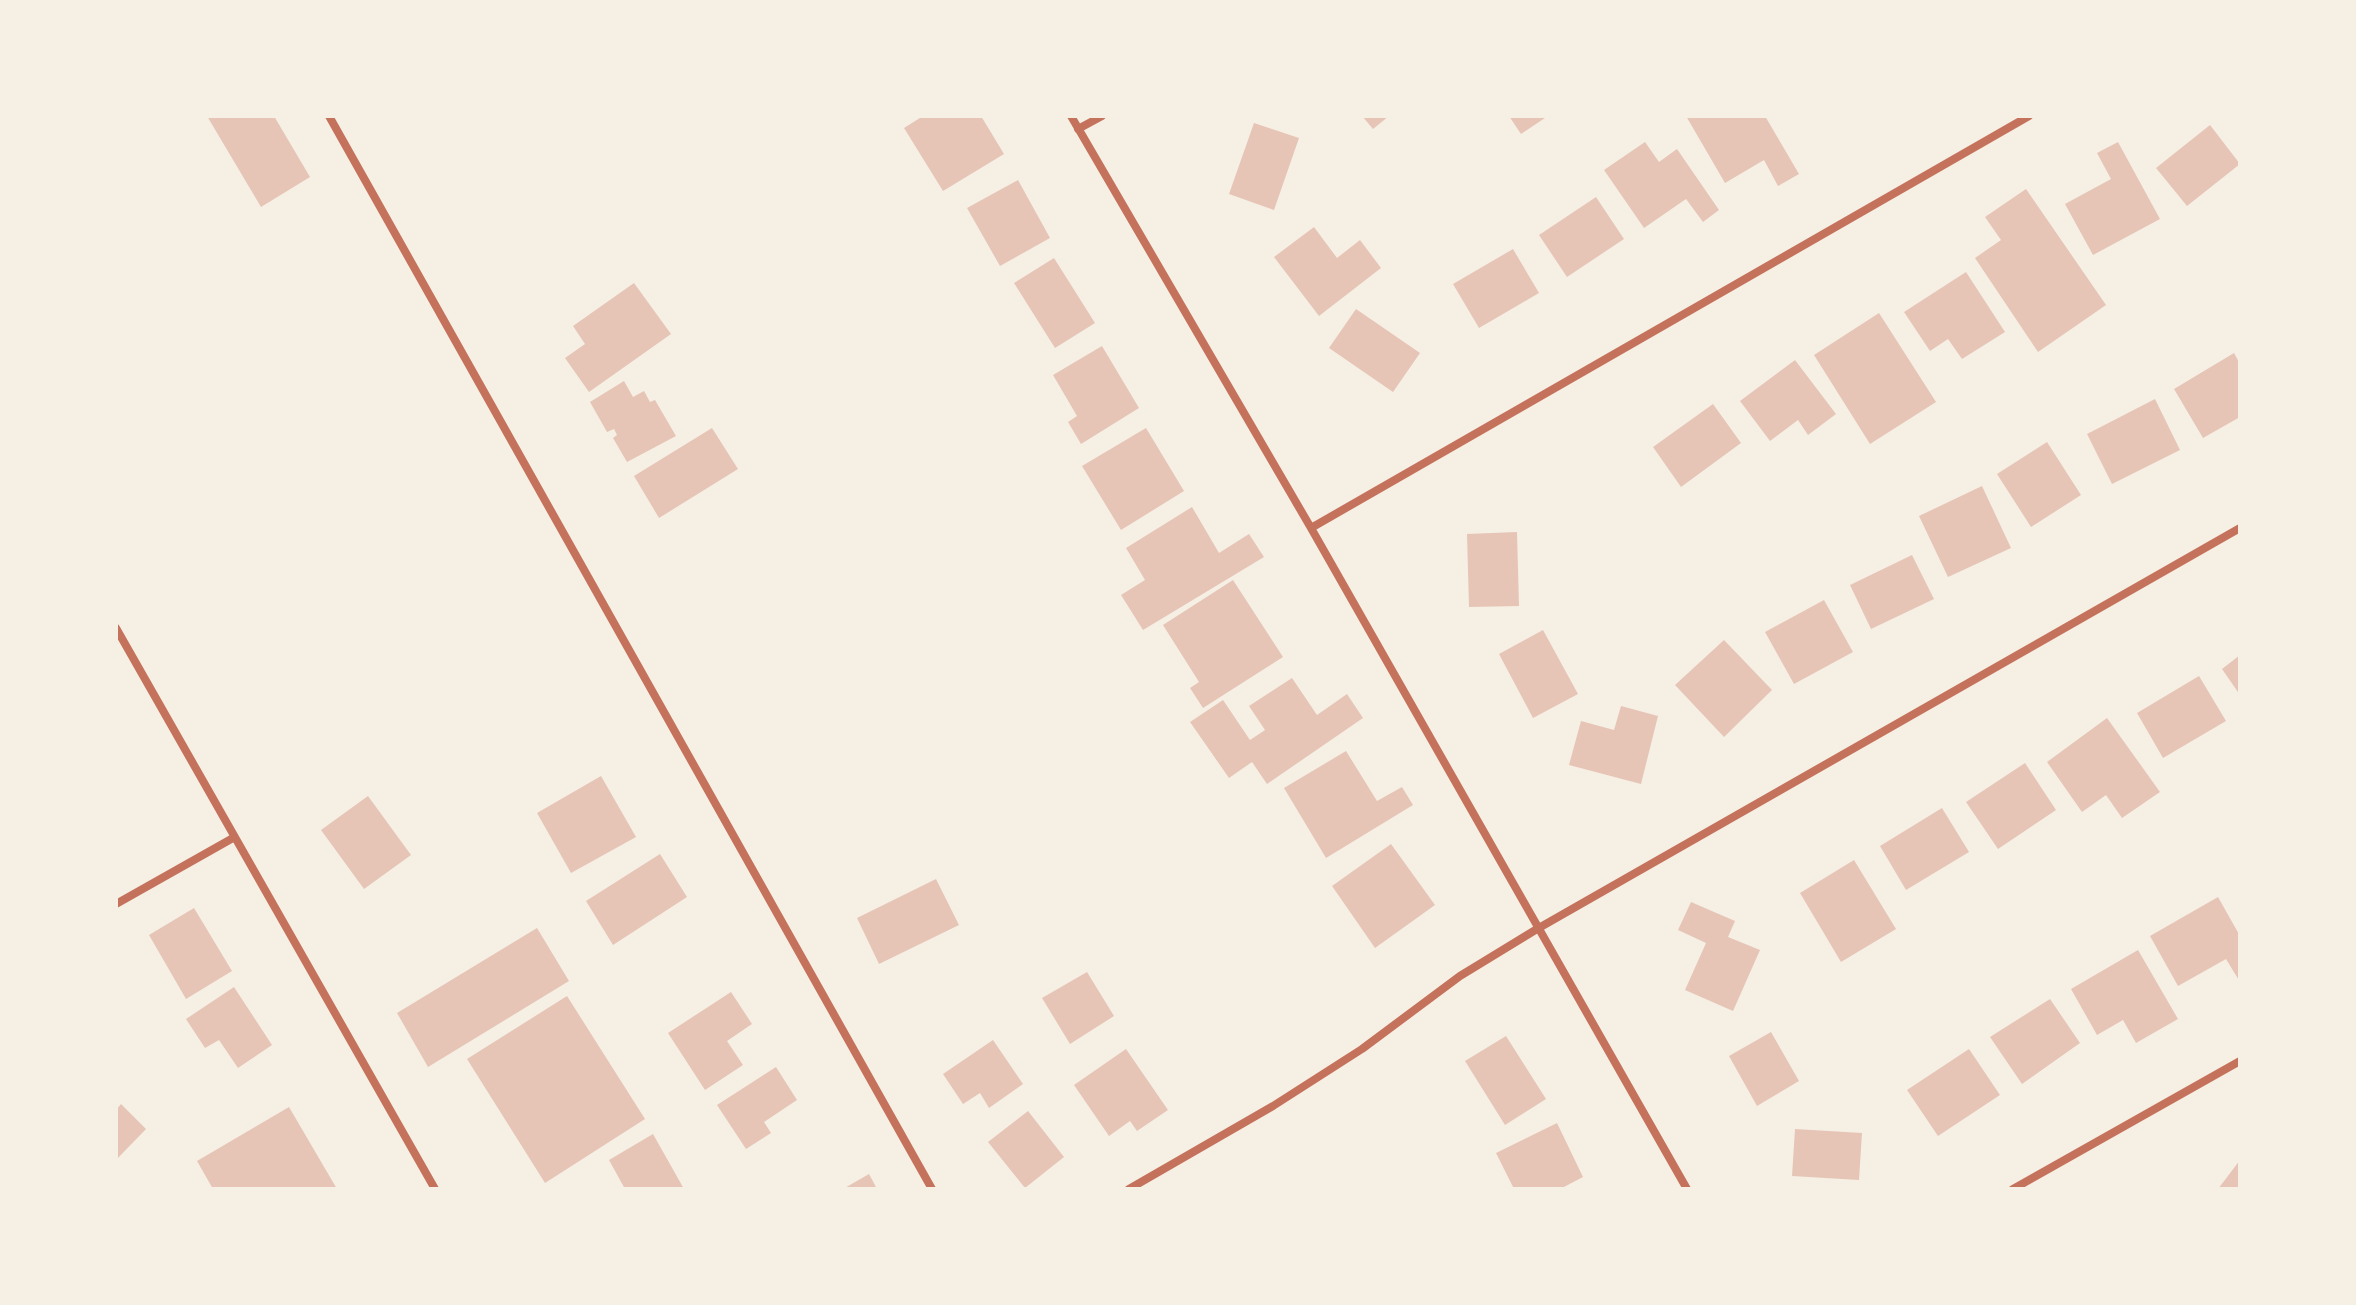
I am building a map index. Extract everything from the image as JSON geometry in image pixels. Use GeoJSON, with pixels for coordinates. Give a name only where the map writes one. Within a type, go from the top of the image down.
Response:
{"type":"FeatureCollection","features":[{"type":"Feature","properties":{"kind":"street"},"geometry":{"type":"LineString","coordinates":[[329,116],[932,1189]]}},
{"type":"Feature","properties":{"kind":"street"},"geometry":{"type":"LineString","coordinates":[[1071,116],[1311,528],[1687,1189]]}},
{"type":"Feature","properties":{"kind":"street"},"geometry":{"type":"LineString","coordinates":[[1078,129],[1102,116]]}},
{"type":"Feature","properties":{"kind":"street"},"geometry":{"type":"LineString","coordinates":[[1311,528],[2029,116]]}},
{"type":"Feature","properties":{"kind":"street"},"geometry":{"type":"LineString","coordinates":[[1129,1189],[1273,1106],[1362,1049],[1460,976],[1537,929],[2240,528]]}},
{"type":"Feature","properties":{"kind":"street"},"geometry":{"type":"LineString","coordinates":[[116,628],[435,1189]]}},
{"type":"Feature","properties":{"kind":"street"},"geometry":{"type":"LineString","coordinates":[[116,904],[233,838]]}},
{"type":"Feature","properties":{"kind":"street"},"geometry":{"type":"LineString","coordinates":[[2013,1189],[2240,1061]]}},
{"type":"Feature","properties":{"kind":"building"},"geometry":{"type":"Polygon","coordinates":[[[207,116],[274,116],[310,177],[261,207],[207,116]]]}},
{"type":"Feature","properties":{"kind":"building"},"geometry":{"type":"Polygon","coordinates":[[[923,116],[981,116],[1004,154],[943,191],[904,128],[923,116]]]}},
{"type":"Feature","properties":{"kind":"building"},"geometry":{"type":"Polygon","coordinates":[[[1362,116],[1389,116],[1373,129],[1362,116]]]}},
{"type":"Feature","properties":{"kind":"building"},"geometry":{"type":"Polygon","coordinates":[[[1509,116],[1548,116],[1521,134],[1509,116]]]}},
{"type":"Feature","properties":{"kind":"building"},"geometry":{"type":"Polygon","coordinates":[[[1686,116],[1765,116],[1799,174],[1778,186],[1764,160],[1725,183],[1686,116]]]}},
{"type":"Feature","properties":{"kind":"building"},"geometry":{"type":"Polygon","coordinates":[[[1254,123],[1299,138],[1274,210],[1229,194],[1254,123]]]}},
{"type":"Feature","properties":{"kind":"building"},"geometry":{"type":"Polygon","coordinates":[[[2210,125],[2240,164],[2187,206],[2156,168],[2210,125]]]}},
{"type":"Feature","properties":{"kind":"building"},"geometry":{"type":"Polygon","coordinates":[[[1645,142],[1659,162],[1677,149],[1719,210],[1703,222],[1686,199],[1644,228],[1604,170],[1645,142]]]}},
{"type":"Feature","properties":{"kind":"building"},"geometry":{"type":"Polygon","coordinates":[[[2118,142],[2160,219],[2093,255],[2065,204],[2111,179],[2097,153],[2118,142]]]}},
{"type":"Feature","properties":{"kind":"building"},"geometry":{"type":"Polygon","coordinates":[[[1018,180],[1050,238],[1000,266],[967,208],[1018,180]]]}},
{"type":"Feature","properties":{"kind":"building"},"geometry":{"type":"Polygon","coordinates":[[[2026,189],[2106,305],[2038,352],[1975,258],[2001,240],[1985,217],[2026,189]]]}},
{"type":"Feature","properties":{"kind":"building"},"geometry":{"type":"Polygon","coordinates":[[[1596,197],[1624,239],[1567,277],[1539,235],[1596,197]]]}},
{"type":"Feature","properties":{"kind":"building"},"geometry":{"type":"Polygon","coordinates":[[[1314,227],[1337,258],[1360,240],[1381,268],[1319,316],[1274,257],[1314,227]]]}},
{"type":"Feature","properties":{"kind":"building"},"geometry":{"type":"Polygon","coordinates":[[[1513,249],[1539,293],[1479,328],[1453,284],[1513,249]]]}},
{"type":"Feature","properties":{"kind":"building"},"geometry":{"type":"Polygon","coordinates":[[[1054,258],[1095,323],[1055,348],[1014,283],[1054,258]]]}},
{"type":"Feature","properties":{"kind":"building"},"geometry":{"type":"Polygon","coordinates":[[[1966,272],[2005,332],[1962,359],[1948,339],[1930,351],[1904,312],[1966,272]]]}},
{"type":"Feature","properties":{"kind":"building"},"geometry":{"type":"Polygon","coordinates":[[[634,283],[671,334],[589,392],[565,358],[585,344],[573,326],[634,283]]]}},
{"type":"Feature","properties":{"kind":"building"},"geometry":{"type":"Polygon","coordinates":[[[1356,309],[1420,353],[1393,392],[1329,348],[1356,309]]]}},
{"type":"Feature","properties":{"kind":"building"},"geometry":{"type":"Polygon","coordinates":[[[1879,313],[1936,402],[1870,444],[1814,355],[1879,313]]]}},
{"type":"Feature","properties":{"kind":"building"},"geometry":{"type":"Polygon","coordinates":[[[1102,346],[1139,408],[1081,444],[1068,422],[1077,416],[1053,375],[1102,346]]]}},
{"type":"Feature","properties":{"kind":"building"},"geometry":{"type":"Polygon","coordinates":[[[2234,353],[2240,364],[2240,417],[2203,438],[2174,389],[2234,353]]]}},
{"type":"Feature","properties":{"kind":"building"},"geometry":{"type":"Polygon","coordinates":[[[1795,360],[1836,414],[1808,435],[1798,420],[1770,441],[1740,401],[1795,360]]]}},
{"type":"Feature","properties":{"kind":"building"},"geometry":{"type":"Polygon","coordinates":[[[624,381],[633,397],[644,391],[650,402],[655,400],[676,436],[627,462],[613,438],[617,435],[614,429],[607,432],[590,402],[624,381]]]}},
{"type":"Feature","properties":{"kind":"building"},"geometry":{"type":"Polygon","coordinates":[[[2155,399],[2180,450],[2112,484],[2087,434],[2155,399]]]}},
{"type":"Feature","properties":{"kind":"building"},"geometry":{"type":"Polygon","coordinates":[[[1713,404],[1741,443],[1681,487],[1653,447],[1713,404]]]}},
{"type":"Feature","properties":{"kind":"building"},"geometry":{"type":"Polygon","coordinates":[[[712,428],[738,469],[659,518],[634,476],[712,428]]]}},
{"type":"Feature","properties":{"kind":"building"},"geometry":{"type":"Polygon","coordinates":[[[1146,428],[1184,491],[1121,530],[1082,466],[1146,428]]]}},
{"type":"Feature","properties":{"kind":"building"},"geometry":{"type":"Polygon","coordinates":[[[2047,442],[2081,495],[2031,527],[1997,474],[2047,442]]]}},
{"type":"Feature","properties":{"kind":"building"},"geometry":{"type":"Polygon","coordinates":[[[1982,486],[2011,548],[1948,577],[1919,516],[1982,486]]]}},
{"type":"Feature","properties":{"kind":"building"},"geometry":{"type":"Polygon","coordinates":[[[1192,507],[1219,553],[1249,534],[1264,557],[1143,630],[1121,595],[1145,580],[1126,548],[1192,507]]]}},
{"type":"Feature","properties":{"kind":"building"},"geometry":{"type":"Polygon","coordinates":[[[1517,532],[1519,606],[1469,607],[1467,534],[1517,532]]]}},
{"type":"Feature","properties":{"kind":"building"},"geometry":{"type":"Polygon","coordinates":[[[1912,555],[1934,599],[1871,629],[1850,585],[1912,555]]]}},
{"type":"Feature","properties":{"kind":"building"},"geometry":{"type":"Polygon","coordinates":[[[1233,580],[1283,657],[1203,708],[1190,688],[1199,682],[1163,625],[1233,580]]]}},
{"type":"Feature","properties":{"kind":"building"},"geometry":{"type":"Polygon","coordinates":[[[1824,600],[1853,652],[1794,684],[1765,632],[1824,600]]]}},
{"type":"Feature","properties":{"kind":"building"},"geometry":{"type":"Polygon","coordinates":[[[1543,630],[1578,694],[1533,718],[1499,654],[1543,630]]]}},
{"type":"Feature","properties":{"kind":"building"},"geometry":{"type":"Polygon","coordinates":[[[1724,640],[1772,690],[1724,737],[1675,685],[1724,640]]]}},
{"type":"Feature","properties":{"kind":"building"},"geometry":{"type":"Polygon","coordinates":[[[2240,655],[2240,695],[2222,669],[2240,655]]]}},
{"type":"Feature","properties":{"kind":"building"},"geometry":{"type":"Polygon","coordinates":[[[2199,676],[2226,721],[2163,758],[2137,713],[2199,676]]]}},
{"type":"Feature","properties":{"kind":"building"},"geometry":{"type":"Polygon","coordinates":[[[1292,678],[1317,715],[1347,694],[1363,718],[1267,784],[1252,762],[1229,778],[1190,722],[1223,700],[1250,740],[1265,730],[1249,706],[1292,678]]]}},
{"type":"Feature","properties":{"kind":"building"},"geometry":{"type":"Polygon","coordinates":[[[1621,706],[1658,716],[1641,784],[1569,765],[1581,721],[1614,730],[1621,706]]]}},
{"type":"Feature","properties":{"kind":"building"},"geometry":{"type":"Polygon","coordinates":[[[2107,718],[2160,792],[2122,818],[2106,795],[2082,812],[2047,762],[2107,718]]]}},
{"type":"Feature","properties":{"kind":"building"},"geometry":{"type":"Polygon","coordinates":[[[1346,751],[1377,801],[1402,787],[1413,805],[1326,858],[1284,788],[1346,751]]]}},
{"type":"Feature","properties":{"kind":"building"},"geometry":{"type":"Polygon","coordinates":[[[2025,763],[2056,810],[1998,849],[1966,802],[2025,763]]]}},
{"type":"Feature","properties":{"kind":"building"},"geometry":{"type":"Polygon","coordinates":[[[601,776],[636,837],[571,873],[537,813],[601,776]]]}},
{"type":"Feature","properties":{"kind":"building"},"geometry":{"type":"Polygon","coordinates":[[[368,796],[411,855],[364,889],[321,830],[368,796]]]}},
{"type":"Feature","properties":{"kind":"building"},"geometry":{"type":"Polygon","coordinates":[[[1942,808],[1969,852],[1906,890],[1880,846],[1942,808]]]}},
{"type":"Feature","properties":{"kind":"building"},"geometry":{"type":"Polygon","coordinates":[[[1391,844],[1435,905],[1375,948],[1332,886],[1391,844]]]}},
{"type":"Feature","properties":{"kind":"building"},"geometry":{"type":"Polygon","coordinates":[[[660,854],[687,897],[613,945],[586,901],[660,854]]]}},
{"type":"Feature","properties":{"kind":"building"},"geometry":{"type":"Polygon","coordinates":[[[1854,860],[1896,929],[1841,962],[1800,893],[1854,860]]]}},
{"type":"Feature","properties":{"kind":"building"},"geometry":{"type":"Polygon","coordinates":[[[936,879],[959,925],[879,964],[857,918],[936,879]]]}},
{"type":"Feature","properties":{"kind":"building"},"geometry":{"type":"Polygon","coordinates":[[[2218,897],[2240,936],[2240,982],[2226,959],[2178,986],[2150,936],[2218,897]]]}},
{"type":"Feature","properties":{"kind":"building"},"geometry":{"type":"Polygon","coordinates":[[[1691,902],[1735,921],[1728,937],[1760,950],[1733,1011],[1685,990],[1706,943],[1678,930],[1691,902]]]}},
{"type":"Feature","properties":{"kind":"building"},"geometry":{"type":"Polygon","coordinates":[[[194,908],[232,971],[186,999],[149,935],[194,908]]]}},
{"type":"Feature","properties":{"kind":"building"},"geometry":{"type":"Polygon","coordinates":[[[537,928],[569,981],[428,1067],[397,1013],[537,928]]]}},
{"type":"Feature","properties":{"kind":"building"},"geometry":{"type":"Polygon","coordinates":[[[2138,950],[2178,1019],[2136,1043],[2123,1020],[2097,1035],[2071,989],[2138,950]]]}},
{"type":"Feature","properties":{"kind":"building"},"geometry":{"type":"Polygon","coordinates":[[[1087,972],[1114,1016],[1070,1044],[1042,998],[1087,972]]]}},
{"type":"Feature","properties":{"kind":"building"},"geometry":{"type":"Polygon","coordinates":[[[234,987],[272,1045],[238,1068],[219,1040],[205,1048],[186,1019],[234,987]]]}},
{"type":"Feature","properties":{"kind":"building"},"geometry":{"type":"Polygon","coordinates":[[[731,992],[752,1024],[727,1041],[743,1065],[705,1090],[668,1033],[731,992]]]}},
{"type":"Feature","properties":{"kind":"building"},"geometry":{"type":"Polygon","coordinates":[[[567,996],[645,1119],[545,1183],[467,1059],[567,996]]]}},
{"type":"Feature","properties":{"kind":"building"},"geometry":{"type":"Polygon","coordinates":[[[2050,999],[2080,1043],[2022,1084],[1990,1037],[2050,999]]]}},
{"type":"Feature","properties":{"kind":"building"},"geometry":{"type":"Polygon","coordinates":[[[1771,1032],[1799,1081],[1757,1106],[1729,1056],[1771,1032]]]}},
{"type":"Feature","properties":{"kind":"building"},"geometry":{"type":"Polygon","coordinates":[[[1506,1036],[1546,1099],[1505,1125],[1465,1061],[1506,1036]]]}},
{"type":"Feature","properties":{"kind":"building"},"geometry":{"type":"Polygon","coordinates":[[[993,1040],[1023,1084],[989,1108],[980,1093],[963,1104],[943,1074],[993,1040]]]}},
{"type":"Feature","properties":{"kind":"building"},"geometry":{"type":"Polygon","coordinates":[[[1126,1049],[1168,1110],[1137,1131],[1130,1121],[1109,1136],[1074,1085],[1126,1049]]]}},
{"type":"Feature","properties":{"kind":"building"},"geometry":{"type":"Polygon","coordinates":[[[1969,1049],[2000,1095],[1938,1136],[1907,1090],[1969,1049]]]}},
{"type":"Feature","properties":{"kind":"building"},"geometry":{"type":"Polygon","coordinates":[[[776,1067],[797,1100],[764,1122],[771,1133],[746,1149],[717,1105],[776,1067]]]}},
{"type":"Feature","properties":{"kind":"building"},"geometry":{"type":"Polygon","coordinates":[[[121,1104],[146,1129],[116,1160],[116,1110],[121,1104]]]}},
{"type":"Feature","properties":{"kind":"building"},"geometry":{"type":"Polygon","coordinates":[[[289,1107],[337,1189],[213,1189],[197,1161],[289,1107]]]}},
{"type":"Feature","properties":{"kind":"building"},"geometry":{"type":"Polygon","coordinates":[[[1028,1111],[1064,1157],[1025,1188],[988,1142],[1028,1111]]]}},
{"type":"Feature","properties":{"kind":"building"},"geometry":{"type":"Polygon","coordinates":[[[1557,1123],[1583,1177],[1560,1189],[1514,1189],[1496,1153],[1557,1123]]]}},
{"type":"Feature","properties":{"kind":"building"},"geometry":{"type":"Polygon","coordinates":[[[1795,1129],[1862,1133],[1859,1180],[1792,1176],[1795,1129]]]}},
{"type":"Feature","properties":{"kind":"building"},"geometry":{"type":"Polygon","coordinates":[[[653,1134],[684,1189],[625,1189],[609,1160],[653,1134]]]}},
{"type":"Feature","properties":{"kind":"building"},"geometry":{"type":"Polygon","coordinates":[[[2240,1160],[2240,1189],[2218,1189],[2240,1160]]]}},
{"type":"Feature","properties":{"kind":"building"},"geometry":{"type":"Polygon","coordinates":[[[869,1174],[877,1189],[843,1189],[869,1174]]]}}]}
